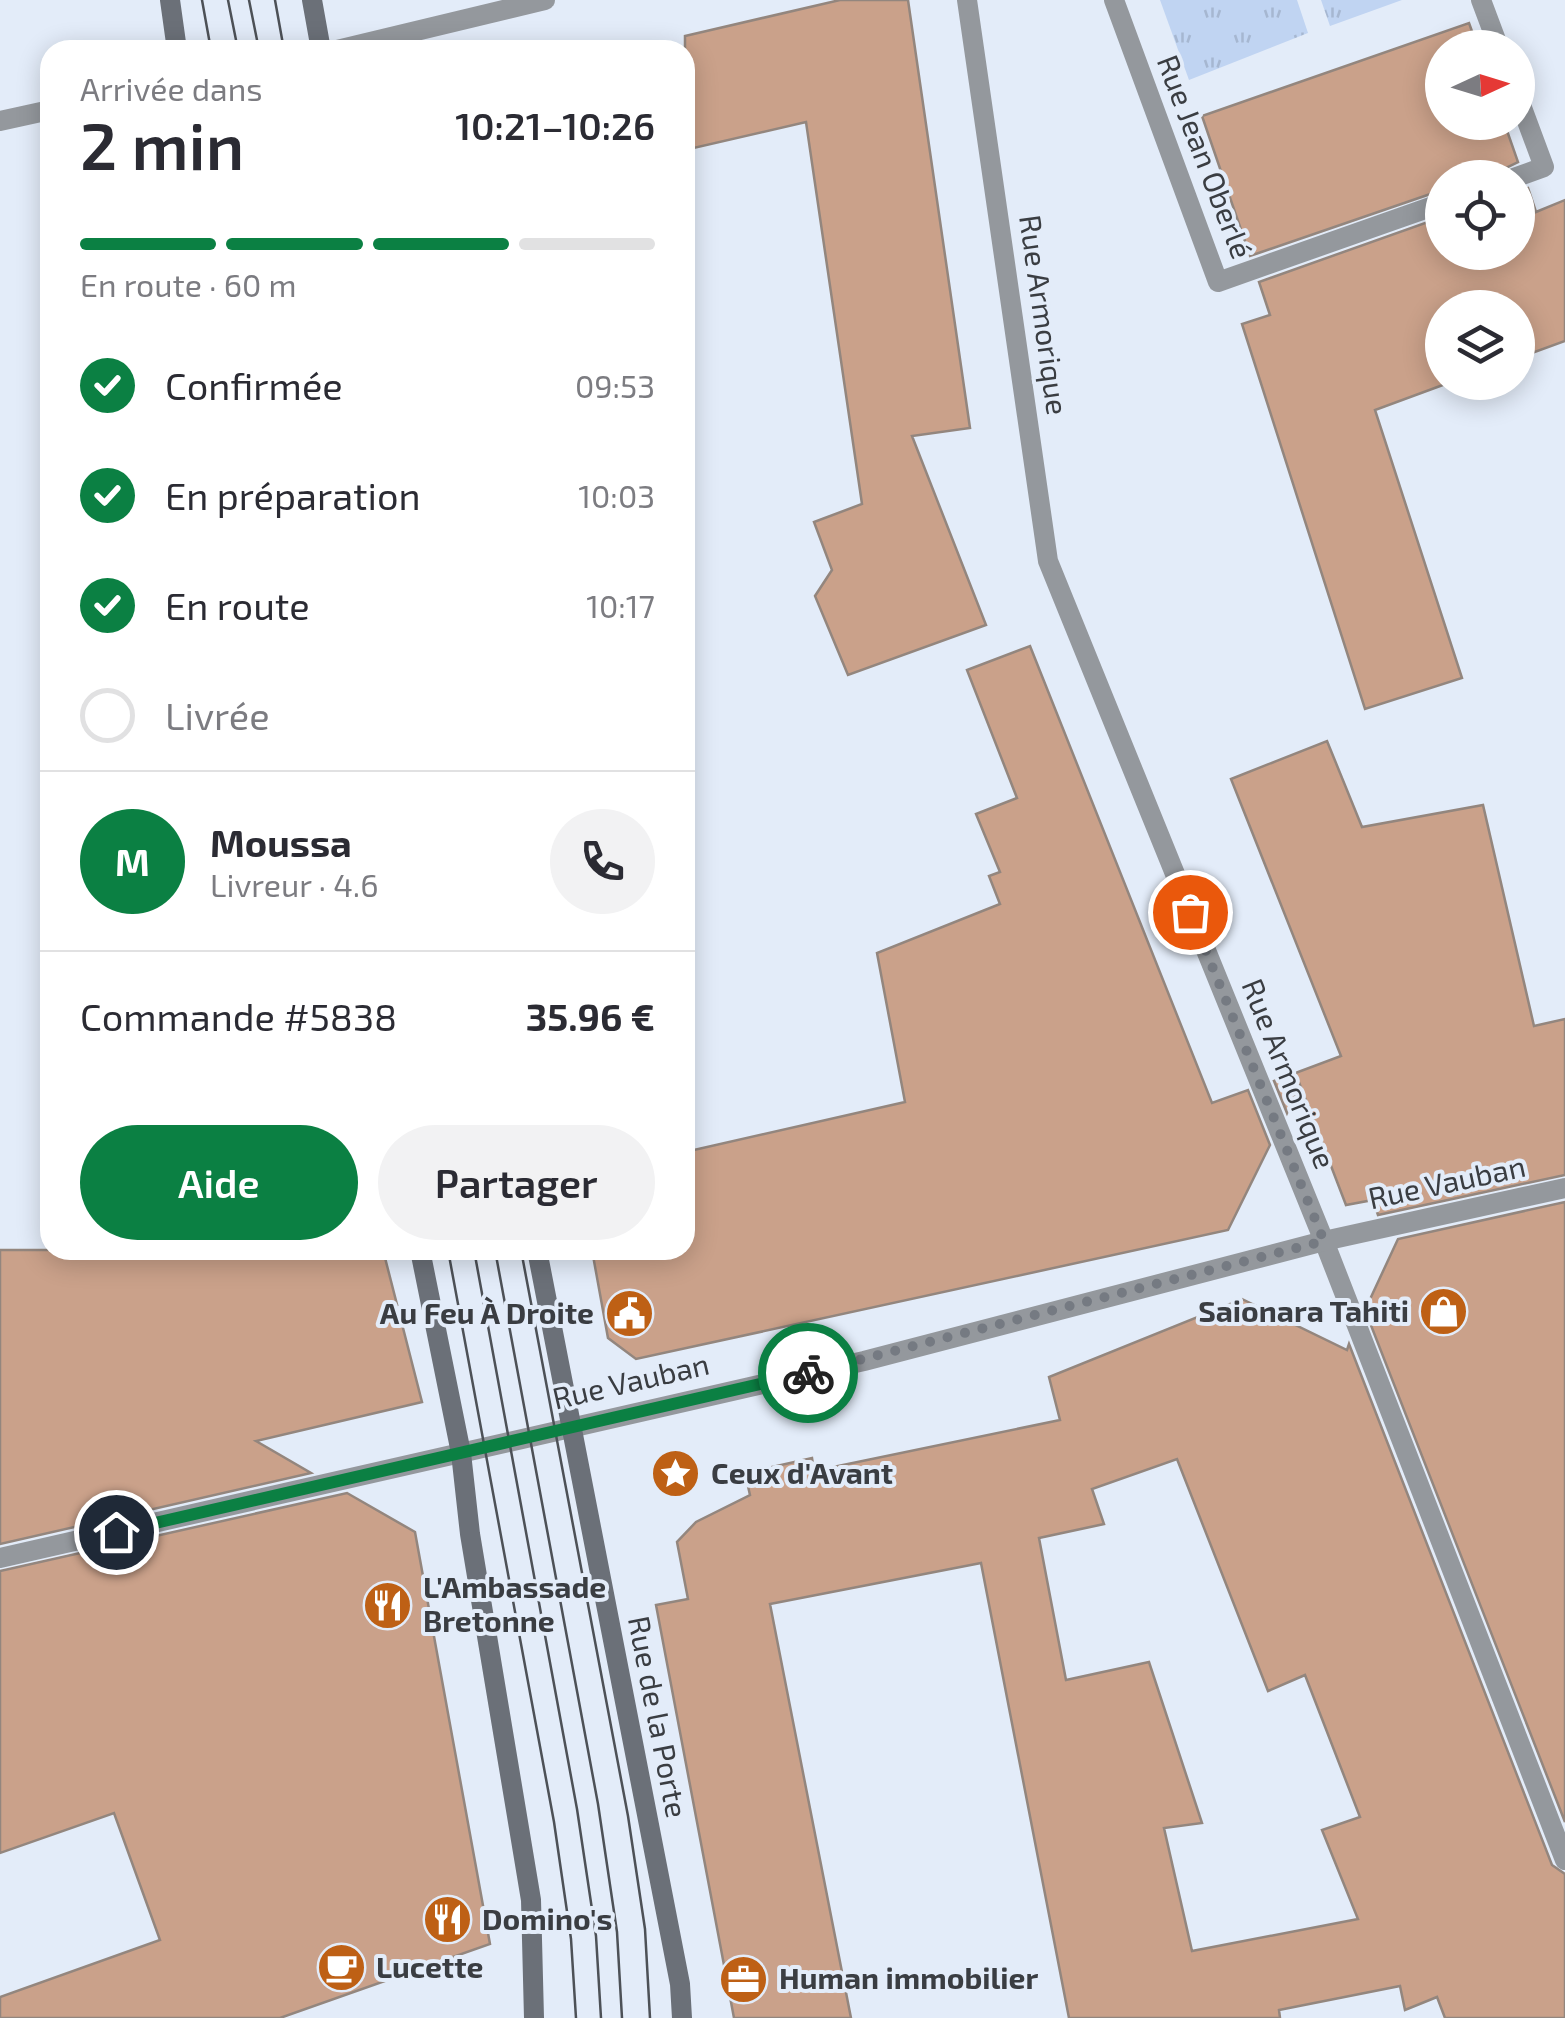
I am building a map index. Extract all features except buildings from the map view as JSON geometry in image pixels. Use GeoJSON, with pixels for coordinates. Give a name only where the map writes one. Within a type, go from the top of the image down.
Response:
{"type":"FeatureCollection","features":[{"type":"Feature","properties":{"kind":"main road"},"geometry":{"type":"LineString","coordinates":[[170,0],[176,40]]}},
{"type":"Feature","properties":{"kind":"main road"},"geometry":{"type":"LineString","coordinates":[[312,0],[319,40]]}},
{"type":"Feature","properties":{"kind":"main road"},"geometry":{"type":"LineString","coordinates":[[422,1260],[461,1453],[531,1900],[534,2018]]}},
{"type":"Feature","properties":{"kind":"main road","name":"Rue de la Porte"},"geometry":{"type":"LineString","coordinates":[[540,1260],[680,1984],[682,2018]]}},
{"type":"Feature","properties":{"kind":"street"},"geometry":{"type":"LineString","coordinates":[[379,40],[545,0]]}},
{"type":"Feature","properties":{"kind":"street","name":"Rue Armorique"},"geometry":{"type":"LineString","coordinates":[[966,0],[1048,560],[1324,1241],[1565,1860]]}},
{"type":"Feature","properties":{"kind":"street","name":"Rue Jean Oberlé"},"geometry":{"type":"LineString","coordinates":[[1114,0],[1218,282],[1425,209]]}},
{"type":"Feature","properties":{"kind":"street"},"geometry":{"type":"LineString","coordinates":[[1481,0],[1492,30]]}},
{"type":"Feature","properties":{"kind":"street"},"geometry":{"type":"LineString","coordinates":[[0,121],[40,112]]}},
{"type":"Feature","properties":{"kind":"street"},"geometry":{"type":"LineString","coordinates":[[1534,140],[1544,166],[1535,170]]}},
{"type":"Feature","properties":{"kind":"street","name":"Rue Vauban"},"geometry":{"type":"LineString","coordinates":[[0,1558],[864,1360],[1324,1241],[1565,1188]]}},
{"type":"Feature","properties":{"kind":"green space"},"geometry":{"type":"Polygon","coordinates":[[[1160,0],[1297,0],[1308,33],[1189,80],[1160,0]]]}},
{"type":"Feature","properties":{"kind":"green space"},"geometry":{"type":"Polygon","coordinates":[[[1321,0],[1402,0],[1330,26],[1321,0]]]}},
{"type":"Feature","properties":{"kind":"tram line"},"geometry":{"type":"LineString","coordinates":[[202,0],[209,40]]}},
{"type":"Feature","properties":{"kind":"tram line"},"geometry":{"type":"LineString","coordinates":[[228,0],[236,40]]}},
{"type":"Feature","properties":{"kind":"tram line"},"geometry":{"type":"LineString","coordinates":[[249,0],[257,40]]}},
{"type":"Feature","properties":{"kind":"tram line"},"geometry":{"type":"LineString","coordinates":[[275,0],[282,40]]}},
{"type":"Feature","properties":{"kind":"tram line"},"geometry":{"type":"LineString","coordinates":[[450,1260],[554,1822],[571,1939],[576,2018]]}},
{"type":"Feature","properties":{"kind":"tram line"},"geometry":{"type":"LineString","coordinates":[[476,1260],[577,1809],[596,1936],[601,2018]]}},
{"type":"Feature","properties":{"kind":"tram line"},"geometry":{"type":"LineString","coordinates":[[497,1260],[598,1804],[617,1932],[622,2018]]}},
{"type":"Feature","properties":{"kind":"tram line"},"geometry":{"type":"LineString","coordinates":[[523,1260],[628,1816],[645,1929],[650,2018]]}},
{"type":"Feature","properties":{"kind":"way so far"},"geometry":{"type":"LineString","coordinates":[[808,1373],[1324,1241],[1190,912]]}},
{"type":"Feature","properties":{"kind":"place","name":"Saionara Tahiti"},"geometry":{"type":"Point","coordinates":[1444,1312]}},
{"type":"Feature","properties":{"kind":"place","name":"Au Feu À Droite"},"geometry":{"type":"Point","coordinates":[629,1314]}},
{"type":"Feature","properties":{"kind":"place","name":"Ceux d'Avant"},"geometry":{"type":"Point","coordinates":[676,1474]}},
{"type":"Feature","properties":{"kind":"place","name":"L'Ambassade Bretonne"},"geometry":{"type":"Point","coordinates":[388,1605]}},
{"type":"Feature","properties":{"kind":"place","name":"Domino's"},"geometry":{"type":"Point","coordinates":[447,1920]}},
{"type":"Feature","properties":{"kind":"place","name":"Lucette"},"geometry":{"type":"Point","coordinates":[341,1968]}},
{"type":"Feature","properties":{"kind":"place","name":"Human immobilier"},"geometry":{"type":"Point","coordinates":[744,1979]}},
{"type":"Feature","properties":{"kind":"route"},"geometry":{"type":"LineString","coordinates":[[116,1532],[808,1373]]}}]}
